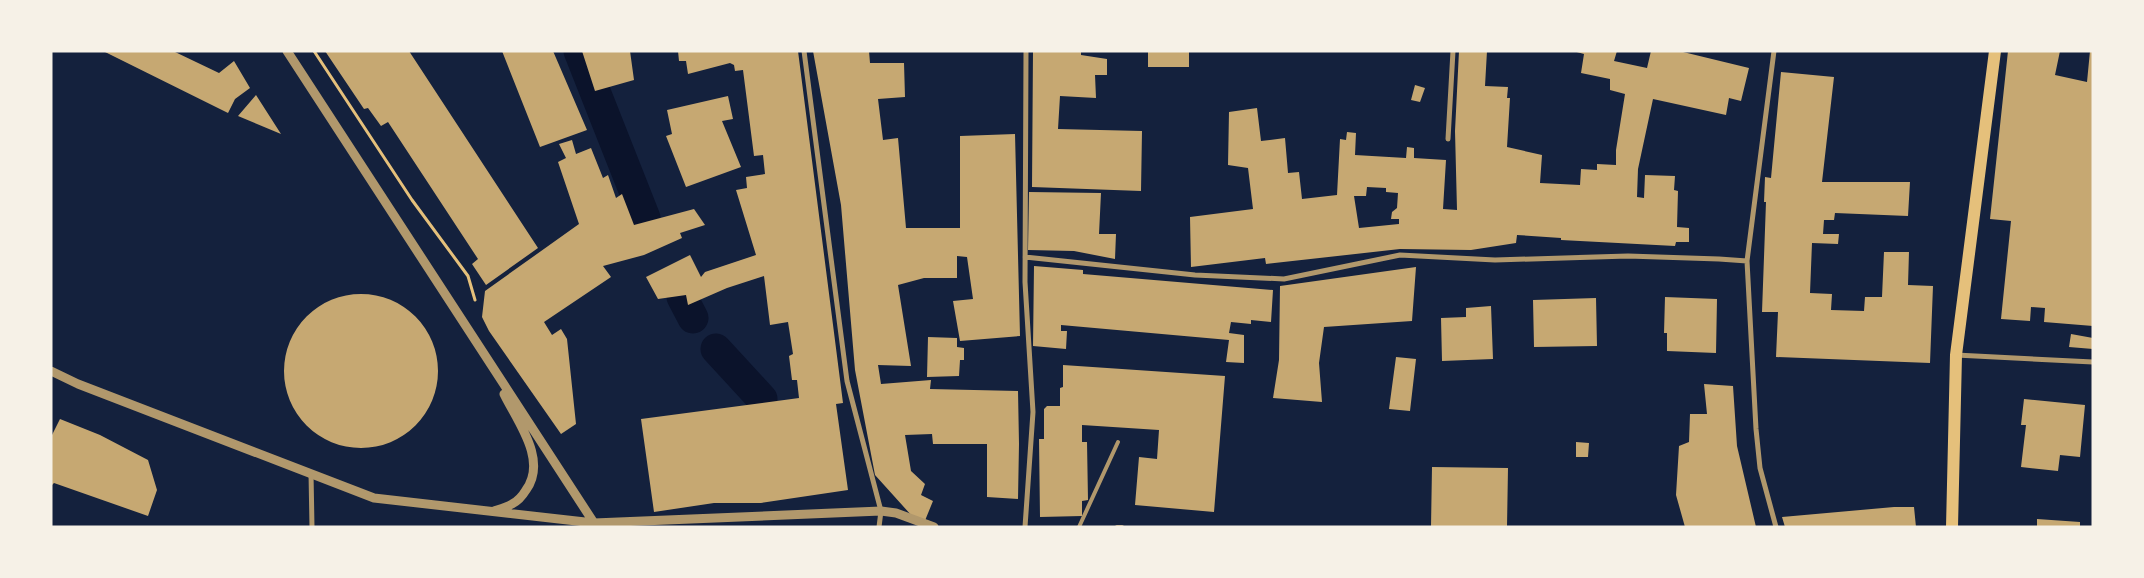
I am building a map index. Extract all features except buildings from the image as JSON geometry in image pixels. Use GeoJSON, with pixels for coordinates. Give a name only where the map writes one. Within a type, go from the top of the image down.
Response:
{"type":"FeatureCollection","features":[{"type":"Feature","properties":{"kind":"main road"},"geometry":{"type":"LineString","coordinates":[[1952,527],[1956,355],[1995,51]]}},
{"type":"Feature","properties":{"kind":"street"},"geometry":{"type":"LineString","coordinates":[[287,51],[595,525]]}},
{"type":"Feature","properties":{"kind":"street"},"geometry":{"type":"LineString","coordinates":[[804,51],[847,381],[882,511],[879,527]]}},
{"type":"Feature","properties":{"kind":"street"},"geometry":{"type":"LineString","coordinates":[[1024,527],[1033,412],[1024,257],[1026,51]]}},
{"type":"Feature","properties":{"kind":"street"},"geometry":{"type":"LineString","coordinates":[[1448,139],[1453,51]]}},
{"type":"Feature","properties":{"kind":"street"},"geometry":{"type":"LineString","coordinates":[[1774,51],[1747,262],[1758,452],[1760,468],[1776,527]]}},
{"type":"Feature","properties":{"kind":"street"},"geometry":{"type":"LineString","coordinates":[[1024,257],[1195,275],[1284,279],[1400,255],[1495,260],[1628,256],[1719,259],[1747,262]]}},
{"type":"Feature","properties":{"kind":"street"},"geometry":{"type":"LineString","coordinates":[[482,352],[529,441],[535,466],[531,484],[523,494],[514,503],[492,512]]}},
{"type":"Feature","properties":{"kind":"street"},"geometry":{"type":"LineString","coordinates":[[1956,355],[2093,362]]}},
{"type":"Feature","properties":{"kind":"street"},"geometry":{"type":"LineString","coordinates":[[51,371],[78,384],[374,498],[595,525],[882,511],[896,513],[934,527]]}},
{"type":"Feature","properties":{"kind":"street"},"geometry":{"type":"LineString","coordinates":[[311,473],[312,527]]}},
{"type":"Feature","properties":{"kind":"lane"},"geometry":{"type":"LineString","coordinates":[[1079,527],[1118,442]]}},
{"type":"Feature","properties":{"kind":"lane"},"geometry":{"type":"LineString","coordinates":[[1117,527],[1122,527]]}},
{"type":"Feature","properties":{"kind":"waterway"},"geometry":{"type":"LineString","coordinates":[[579,51],[645,218]]}},
{"type":"Feature","properties":{"kind":"waterway"},"geometry":{"type":"LineString","coordinates":[[682,297],[693,318]]}},
{"type":"Feature","properties":{"kind":"waterway"},"geometry":{"type":"LineString","coordinates":[[716,349],[762,399]]}}]}
